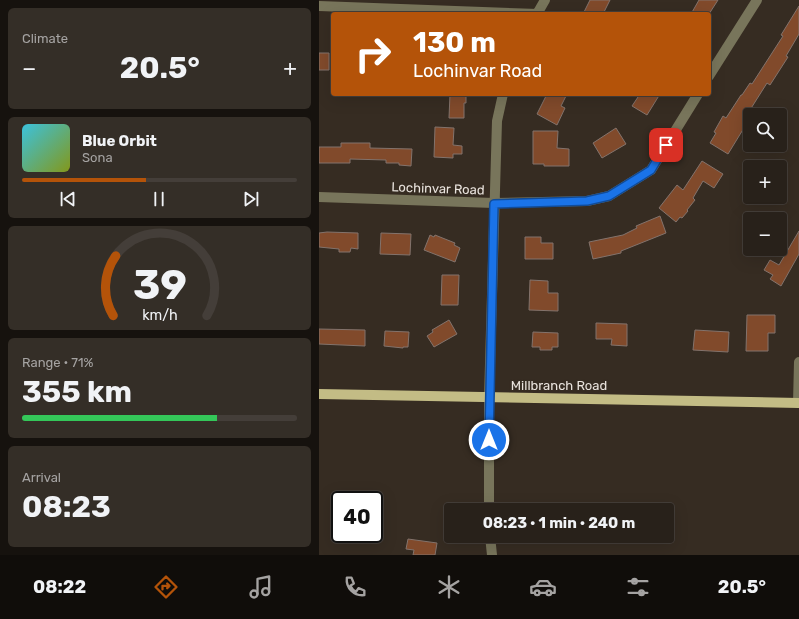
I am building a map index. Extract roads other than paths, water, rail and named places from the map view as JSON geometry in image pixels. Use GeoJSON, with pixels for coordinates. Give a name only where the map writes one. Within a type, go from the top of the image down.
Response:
{"type":"FeatureCollection","features":[{"type":"Feature","properties":{"kind":"main road","name":"Millbranch Road"},"geometry":{"type":"LineString","coordinates":[[319,394],[489,398],[669,399],[799,403]]}},
{"type":"Feature","properties":{"kind":"street"},"geometry":{"type":"LineString","coordinates":[[538,12],[545,0]]}},
{"type":"Feature","properties":{"kind":"street"},"geometry":{"type":"LineString","coordinates":[[711,73],[757,0]]}},
{"type":"Feature","properties":{"kind":"street"},"geometry":{"type":"LineString","coordinates":[[319,6],[482,12]]}},
{"type":"Feature","properties":{"kind":"street"},"geometry":{"type":"LineString","coordinates":[[489,503],[489,398],[494,204],[497,121],[503,96]]}},
{"type":"Feature","properties":{"kind":"street","name":"Lochinvar Road"},"geometry":{"type":"LineString","coordinates":[[319,197],[494,204],[587,201],[609,196],[651,170],[697,96]]}},
{"type":"Feature","properties":{"kind":"street"},"geometry":{"type":"LineString","coordinates":[[799,362],[799,403]]}},
{"type":"Feature","properties":{"kind":"street"},"geometry":{"type":"LineString","coordinates":[[491,543],[492,555]]}}]}
